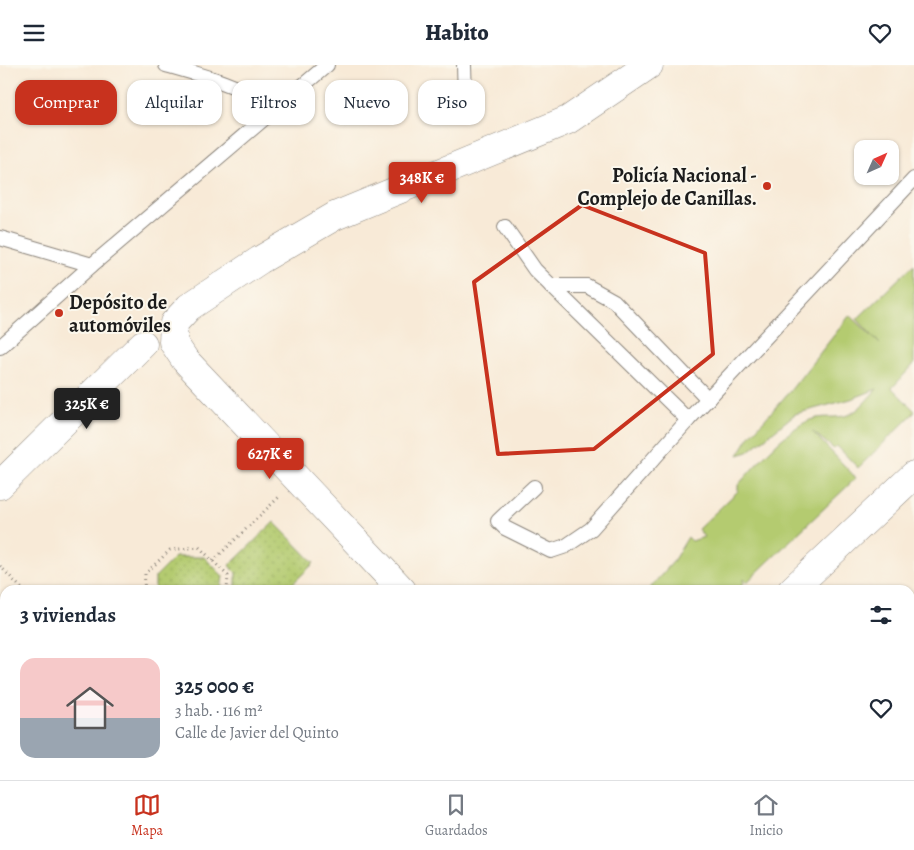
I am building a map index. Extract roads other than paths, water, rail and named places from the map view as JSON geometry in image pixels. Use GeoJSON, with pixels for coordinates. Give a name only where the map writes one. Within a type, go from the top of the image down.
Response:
{"type":"FeatureCollection","features":[{"type":"Feature","properties":{"kind":"street"},"geometry":{"type":"LineString","coordinates":[[397,585],[186,360],[173,342],[174,323],[189,307],[260,260],[335,216],[568,120],[649,65]]}},
{"type":"Feature","properties":{"kind":"street"},"geometry":{"type":"LineString","coordinates":[[0,485],[143,344]]}},
{"type":"Feature","properties":{"kind":"street"},"geometry":{"type":"LineString","coordinates":[[797,585],[914,475]]}},
{"type":"Feature","properties":{"kind":"lane"},"geometry":{"type":"LineString","coordinates":[[166,65],[232,85]]}},
{"type":"Feature","properties":{"kind":"lane"},"geometry":{"type":"LineString","coordinates":[[309,80],[327,65]]}},
{"type":"Feature","properties":{"kind":"lane"},"geometry":{"type":"LineString","coordinates":[[464,65],[464,80]]}},
{"type":"Feature","properties":{"kind":"lane"},"geometry":{"type":"LineString","coordinates":[[0,347],[255,125]]}},
{"type":"Feature","properties":{"kind":"lane"},"geometry":{"type":"LineString","coordinates":[[534,487],[498,521],[505,528],[551,551],[566,546],[591,529],[688,420],[914,179]]}},
{"type":"Feature","properties":{"kind":"lane"},"geometry":{"type":"LineString","coordinates":[[505,227],[534,270],[688,420]]}},
{"type":"Feature","properties":{"kind":"lane"},"geometry":{"type":"LineString","coordinates":[[0,238],[92,265]]}},
{"type":"Feature","properties":{"kind":"lane"},"geometry":{"type":"LineString","coordinates":[[551,286],[587,286],[614,301],[708,399]]}},
{"type":"Feature","properties":{"kind":"place","name":"Policía Nacional - Complejo de Canillas."},"geometry":{"type":"Point","coordinates":[767,186]}},
{"type":"Feature","properties":{"kind":"place","name":"Depósito de automóviles"},"geometry":{"type":"Point","coordinates":[59,313]}}]}
